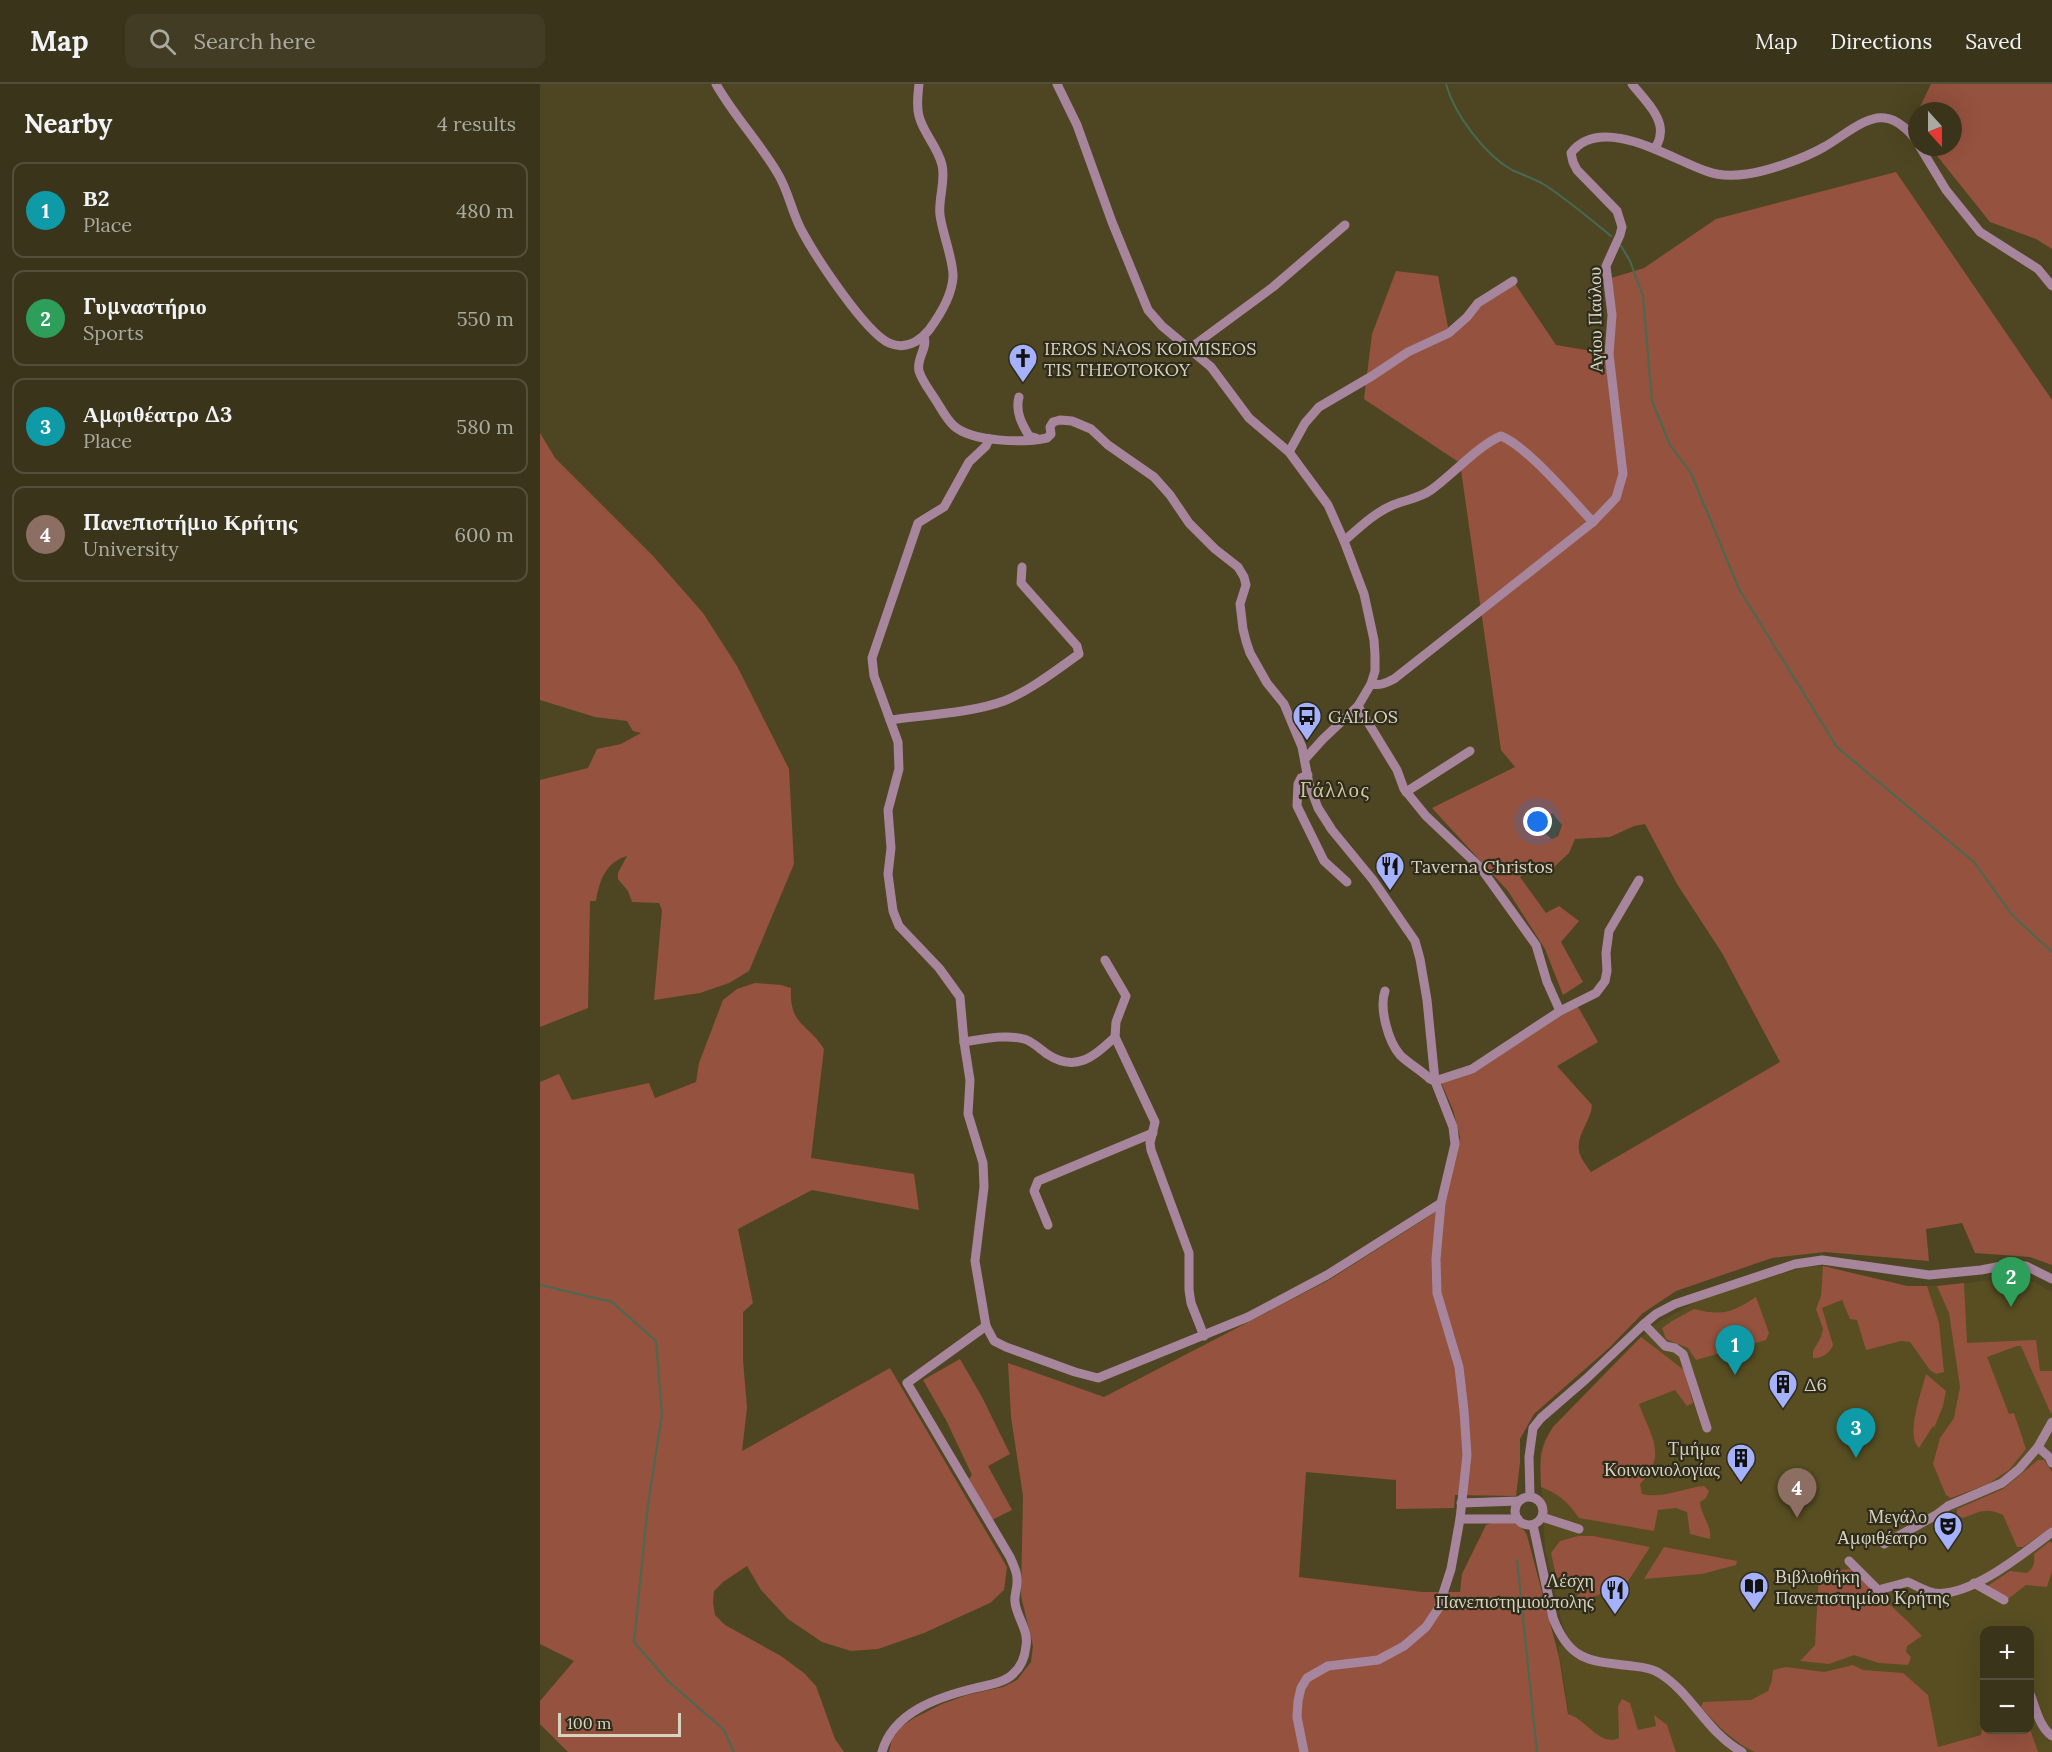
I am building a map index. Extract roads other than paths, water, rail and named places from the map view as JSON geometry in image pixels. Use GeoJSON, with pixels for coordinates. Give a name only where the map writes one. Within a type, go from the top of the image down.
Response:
{"type":"FeatureCollection","features":[{"type":"Feature","properties":{"kind":"street"},"geometry":{"type":"LineString","coordinates":[[716,84],[778,173],[803,233],[849,302],[881,338],[891,344],[902,346],[914,343],[924,336],[932,325],[952,289],[954,273],[940,212],[944,177],[942,163],[919,117],[917,104],[919,84]]}},
{"type":"Feature","properties":{"kind":"street"},"geometry":{"type":"LineString","coordinates":[[1057,84],[1077,125],[1148,310],[1162,326],[1221,379],[1233,399],[1249,418],[1289,452],[1328,505],[1364,594],[1374,640],[1375,671],[1371,684],[1358,706],[1305,759]]}},
{"type":"Feature","properties":{"kind":"street"},"geometry":{"type":"LineString","coordinates":[[1632,84],[1657,119],[1661,129],[1655,149]]}},
{"type":"Feature","properties":{"kind":"street","name":"Αγίου Παύλου"},"geometry":{"type":"LineString","coordinates":[[1593,522],[1616,498],[1623,474],[1609,354],[1612,315],[1606,266],[1622,227],[1617,212],[1573,162],[1571,153],[1575,147],[1588,139],[1604,136],[1617,138],[1655,149],[1708,172],[1727,176],[1749,174],[1799,159],[1825,147],[1846,132],[1869,120],[1884,117],[1895,121],[1908,133]]}},
{"type":"Feature","properties":{"kind":"street"},"geometry":{"type":"LineString","coordinates":[[1925,156],[1946,190],[1980,231],[2038,269],[2052,286]]}},
{"type":"Feature","properties":{"kind":"street"},"geometry":{"type":"LineString","coordinates":[[1189,349],[1273,287],[1345,225]]}},
{"type":"Feature","properties":{"kind":"street"},"geometry":{"type":"LineString","coordinates":[[1289,452],[1305,423],[1319,407],[1408,352],[1449,333],[1467,317],[1478,303],[1513,281]]}},
{"type":"Feature","properties":{"kind":"street"},"geometry":{"type":"LineString","coordinates":[[924,336],[926,342],[919,363],[919,372],[953,425],[968,435],[989,439],[1047,438],[1051,434],[1050,427],[1053,422],[1060,420],[1072,421],[1090,429],[1108,445],[1154,477],[1201,536],[1238,567],[1246,585],[1240,604],[1246,641],[1267,682],[1284,704],[1305,759],[1316,802],[1332,830],[1374,880],[1414,941],[1420,958],[1427,1000],[1434,1081],[1455,1137],[1441,1203],[1436,1278],[1441,1310],[1459,1367],[1464,1411],[1467,1455],[1460,1519],[1446,1590],[1438,1609],[1426,1627],[1404,1646],[1378,1660],[1328,1666],[1307,1678],[1301,1688],[1297,1717],[1304,1752]]}},
{"type":"Feature","properties":{"kind":"street"},"geometry":{"type":"LineString","coordinates":[[1019,398],[1017,402],[1019,420],[1029,436],[1042,439]]}},
{"type":"Feature","properties":{"kind":"street"},"geometry":{"type":"LineString","coordinates":[[1344,541],[1378,513],[1392,505],[1429,492],[1490,440],[1501,436],[1512,441],[1593,522],[1394,679],[1376,686],[1371,684]]}},
{"type":"Feature","properties":{"kind":"street"},"geometry":{"type":"LineString","coordinates":[[989,439],[986,446],[969,462],[944,507],[918,523],[914,529],[872,658],[874,676],[898,742],[900,769],[888,810],[891,849],[888,874],[893,911],[899,926],[939,968],[960,998],[970,1080],[968,1114],[983,1163],[984,1187],[975,1261],[986,1326],[994,1341],[1075,1372],[1098,1378],[1248,1317],[1327,1275],[1441,1203]]}},
{"type":"Feature","properties":{"kind":"street"},"geometry":{"type":"LineString","coordinates":[[890,720],[981,707],[1004,701],[1028,689],[1078,654],[1077,646],[1021,583],[1022,567]]}},
{"type":"Feature","properties":{"kind":"street"},"geometry":{"type":"LineString","coordinates":[[1358,706],[1397,770],[1406,792],[1426,816],[1480,867],[1515,913],[1536,945],[1560,1011]]}},
{"type":"Feature","properties":{"kind":"street"},"geometry":{"type":"LineString","coordinates":[[1406,792],[1470,751]]}},
{"type":"Feature","properties":{"kind":"street"},"geometry":{"type":"LineString","coordinates":[[1308,775],[1301,778],[1298,784],[1297,806],[1324,861],[1347,882]]}},
{"type":"Feature","properties":{"kind":"street"},"geometry":{"type":"LineString","coordinates":[[1385,991],[1382,1009],[1399,1054],[1434,1081],[1472,1069],[1560,1011],[1600,989],[1607,971],[1606,952],[1609,931],[1639,880]]}},
{"type":"Feature","properties":{"kind":"street"},"geometry":{"type":"LineString","coordinates":[[1105,960],[1126,996],[1116,1022],[1115,1037],[1155,1122],[1150,1143],[1151,1150],[1189,1253],[1188,1290],[1204,1335]]}},
{"type":"Feature","properties":{"kind":"street"},"geometry":{"type":"LineString","coordinates":[[964,1042],[988,1038],[1026,1039],[1057,1060],[1079,1063],[1097,1054],[1115,1037]]}},
{"type":"Feature","properties":{"kind":"street"},"geometry":{"type":"LineString","coordinates":[[1047,1225],[1034,1191],[1038,1181],[1153,1133]]}},
{"type":"Feature","properties":{"kind":"street"},"geometry":{"type":"LineString","coordinates":[[1530,1496],[1529,1457],[1533,1428],[1541,1418],[1644,1324],[1656,1314],[1684,1300],[1807,1261],[1822,1260],[1929,1275],[2026,1266],[2052,1279]]}},
{"type":"Feature","properties":{"kind":"street"},"geometry":{"type":"LineString","coordinates":[[1644,1324],[1665,1346],[1675,1348],[1683,1354],[1707,1428]]}},
{"type":"Feature","properties":{"kind":"street"},"geometry":{"type":"LineString","coordinates":[[882,1752],[891,1730],[900,1720],[915,1711],[942,1698],[1002,1681],[1014,1674],[1022,1663],[1027,1643],[1015,1602],[1017,1572],[1014,1565],[907,1383],[986,1326]]}},
{"type":"Feature","properties":{"kind":"street"},"geometry":{"type":"LineString","coordinates":[[1884,1544],[1948,1506],[2002,1483],[2019,1469],[2038,1447],[2052,1422]]}},
{"type":"Feature","properties":{"kind":"street"},"geometry":{"type":"LineString","coordinates":[[2038,1447],[2052,1463]]}},
{"type":"Feature","properties":{"kind":"street"},"geometry":{"type":"LineString","coordinates":[[1461,1503],[1519,1501],[1530,1496],[1535,1497],[1542,1504],[1544,1508],[1542,1517],[1533,1525],[1526,1525],[1518,1519],[1515,1512],[1519,1501]]}},
{"type":"Feature","properties":{"kind":"street"},"geometry":{"type":"LineString","coordinates":[[1542,1517],[1579,1529]]}},
{"type":"Feature","properties":{"kind":"street"},"geometry":{"type":"LineString","coordinates":[[1460,1519],[1518,1519]]}},
{"type":"Feature","properties":{"kind":"street"},"geometry":{"type":"LineString","coordinates":[[1533,1525],[1553,1618],[1563,1641],[1584,1657],[1658,1672],[1675,1685],[1716,1733],[1742,1752]]}},
{"type":"Feature","properties":{"kind":"street"},"geometry":{"type":"LineString","coordinates":[[1849,1561],[1878,1590],[1908,1582],[1927,1591],[1949,1592],[1990,1577],[2052,1532]]}},
{"type":"Feature","properties":{"kind":"street"},"geometry":{"type":"LineString","coordinates":[[1974,1583],[2004,1599]]}},
{"type":"Feature","properties":{"kind":"street"},"geometry":{"type":"LineString","coordinates":[[2034,1706],[2038,1718],[2052,1737]]}},
{"type":"Feature","properties":{"kind":"waterway"},"geometry":{"type":"LineString","coordinates":[[1446,84],[1463,120],[1491,154],[1512,170],[1545,185],[1611,236]]}},
{"type":"Feature","properties":{"kind":"waterway"},"geometry":{"type":"LineString","coordinates":[[1621,246],[1630,261],[1643,296],[1652,401],[1670,445],[1691,473],[1739,589],[1837,747],[1975,863],[2012,915],[2052,952]]}},
{"type":"Feature","properties":{"kind":"waterway"},"geometry":{"type":"LineString","coordinates":[[540,1285],[612,1302],[656,1341],[662,1414],[648,1505],[634,1642],[669,1682],[724,1730],[734,1752]]}},
{"type":"Feature","properties":{"kind":"waterway"},"geometry":{"type":"LineString","coordinates":[[1517,1560],[1537,1752]]}},
{"type":"Feature","properties":{"kind":"place","name":"IEROS NAOS KOIMISEOS TIS THEOTOKOY"},"geometry":{"type":"Point","coordinates":[1023,384]}},
{"type":"Feature","properties":{"kind":"place","name":"GALLOS"},"geometry":{"type":"Point","coordinates":[1307,742]}},
{"type":"Feature","properties":{"kind":"place","name":"Taverna Christos"},"geometry":{"type":"Point","coordinates":[1390,892]}},
{"type":"Feature","properties":{"kind":"place","name":"Γυμναστήριο"},"geometry":{"type":"Point","coordinates":[2011,1307]}},
{"type":"Feature","properties":{"kind":"place","name":"Β2"},"geometry":{"type":"Point","coordinates":[1735,1375]}},
{"type":"Feature","properties":{"kind":"place","name":"Δ6"},"geometry":{"type":"Point","coordinates":[1783,1410]}},
{"type":"Feature","properties":{"kind":"place","name":"Αμφιθέατρο Δ3"},"geometry":{"type":"Point","coordinates":[1856,1458]}},
{"type":"Feature","properties":{"kind":"place","name":"Τμήμα Κοινωνιολογίας"},"geometry":{"type":"Point","coordinates":[1741,1484]}},
{"type":"Feature","properties":{"kind":"place","name":"Πανεπιστήμιο Κρήτης"},"geometry":{"type":"Point","coordinates":[1797,1518]}},
{"type":"Feature","properties":{"kind":"place","name":"Μεγάλο Αμφιθέατρο"},"geometry":{"type":"Point","coordinates":[1948,1552]}},
{"type":"Feature","properties":{"kind":"place","name":"Βιβλιοθήκη Πανεπιστημίου Κρήτης"},"geometry":{"type":"Point","coordinates":[1754,1612]}},
{"type":"Feature","properties":{"kind":"place","name":"Λέσχη Πανεπιστημιούπολης"},"geometry":{"type":"Point","coordinates":[1615,1616]}},
{"type":"Feature","properties":{"kind":"district","name":"Γάλλος"},"geometry":{"type":"Point","coordinates":[1335,789]}}]}
